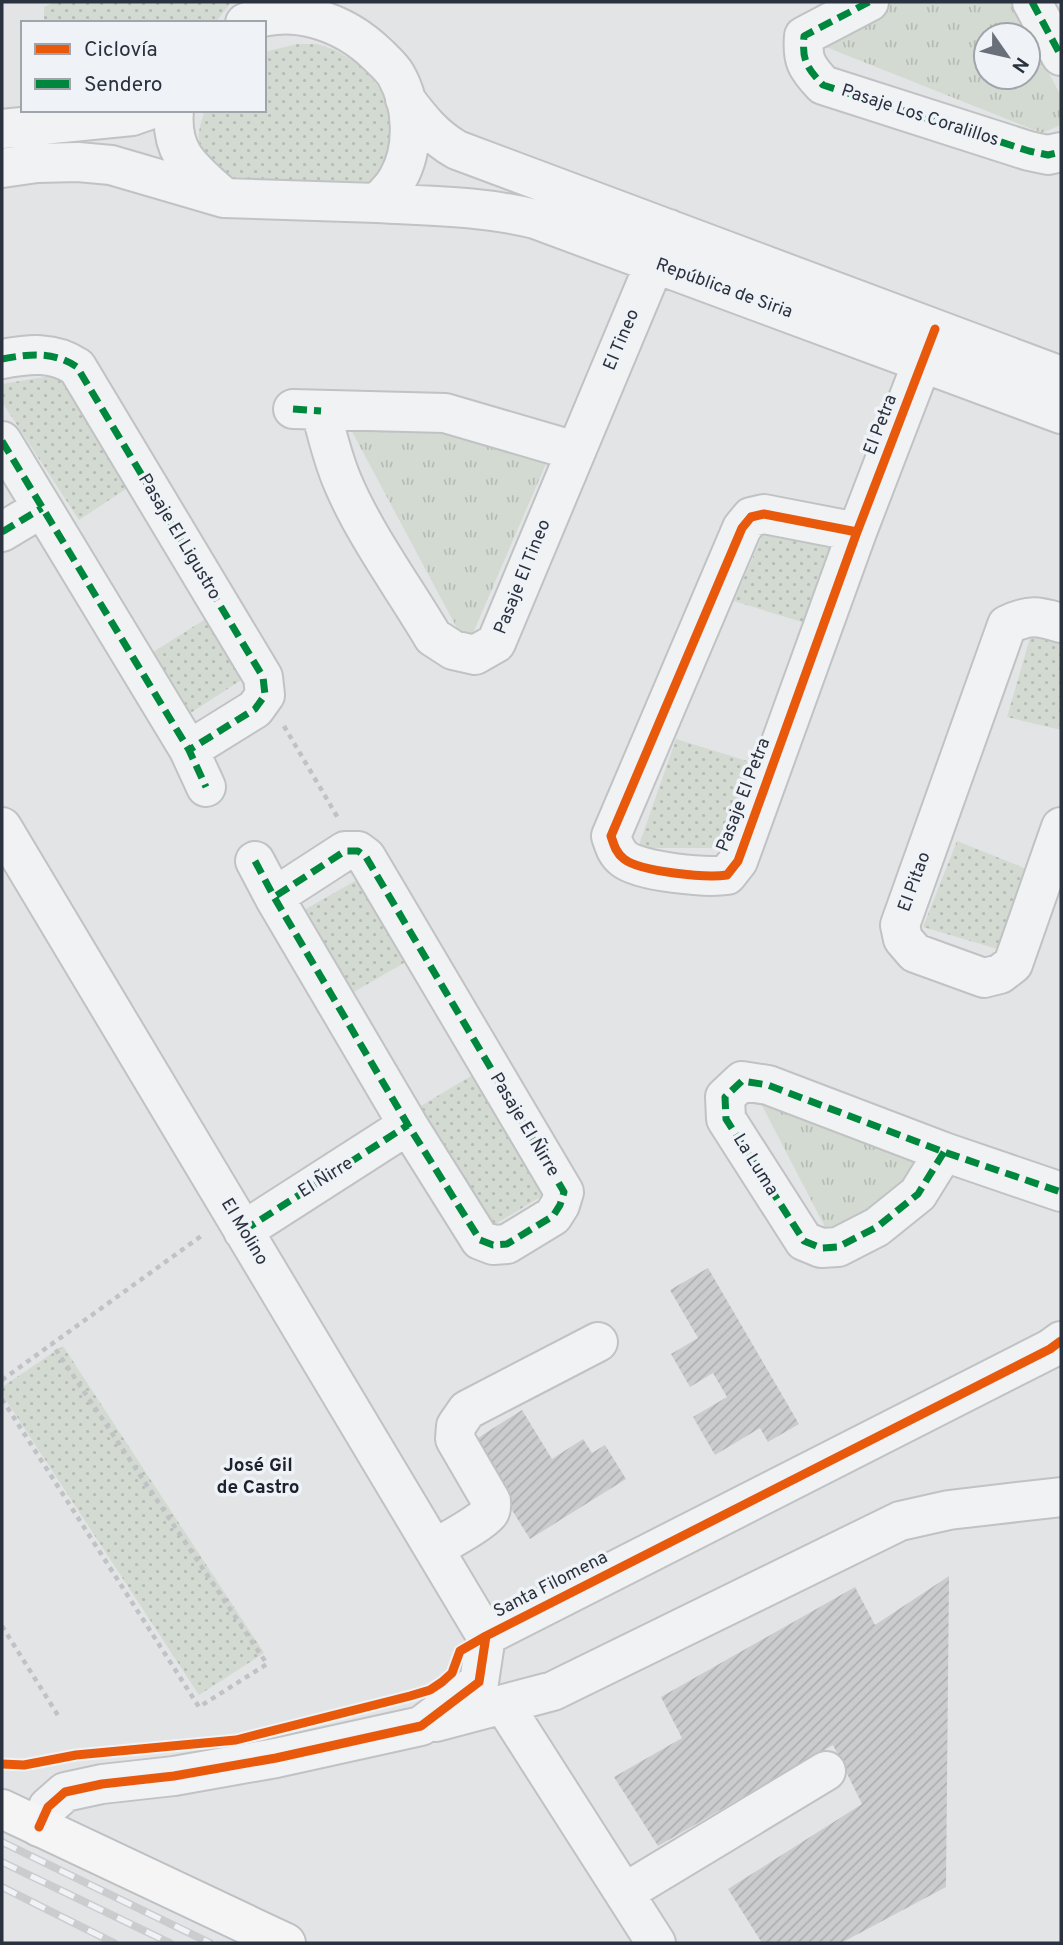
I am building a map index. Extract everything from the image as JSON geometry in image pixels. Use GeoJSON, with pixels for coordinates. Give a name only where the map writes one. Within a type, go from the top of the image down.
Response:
{"type":"FeatureCollection","features":[{"type":"Feature","properties":{"kind":"main road"},"geometry":{"type":"LineString","coordinates":[[2,1809],[286,1943]]}},
{"type":"Feature","properties":{"kind":"street","name":"Pasaje Los Coralillos"},"geometry":{"type":"LineString","coordinates":[[869,2],[804,36],[803,56],[810,72],[822,85],[1029,151],[1048,155],[1061,152]]}},
{"type":"Feature","properties":{"kind":"street"},"geometry":{"type":"LineString","coordinates":[[1032,2],[1061,56]]}},
{"type":"Feature","properties":{"kind":"street"},"geometry":{"type":"LineString","coordinates":[[250,21],[292,8],[358,38],[395,73],[410,122],[407,156],[398,180],[377,202]]}},
{"type":"Feature","properties":{"kind":"street","name":"República de Siria"},"geometry":{"type":"LineString","coordinates":[[405,99],[425,125],[443,142],[457,150],[669,229],[928,346],[1061,414]]}},
{"type":"Feature","properties":{"kind":"street"},"geometry":{"type":"LineString","coordinates":[[2,129],[131,116],[143,112]]}},
{"type":"Feature","properties":{"kind":"street"},"geometry":{"type":"LineString","coordinates":[[174,112],[177,146],[183,158],[192,170],[224,198]]}},
{"type":"Feature","properties":{"kind":"street"},"geometry":{"type":"LineString","coordinates":[[2,169],[37,163],[78,162],[111,165],[224,198]]}},
{"type":"Feature","properties":{"kind":"street","name":"República de Siria"},"geometry":{"type":"LineString","coordinates":[[224,198],[462,206],[506,212],[535,219],[655,264],[928,346],[1061,376]]}},
{"type":"Feature","properties":{"kind":"street","name":"El Tineo"},"geometry":{"type":"LineString","coordinates":[[575,451],[669,229]]}},
{"type":"Feature","properties":{"kind":"street","name":"El Petra"},"geometry":{"type":"LineString","coordinates":[[857,532],[928,346]]}},
{"type":"Feature","properties":{"kind":"street","name":"Pasaje El Ligustro"},"geometry":{"type":"LineString","coordinates":[[2,359],[32,353],[67,360],[77,367],[262,677],[265,695]]}},
{"type":"Feature","properties":{"kind":"street","name":"Pasaje El Tineo"},"geometry":{"type":"LineString","coordinates":[[307,410],[445,413],[575,451],[496,643],[475,655],[453,650],[433,637],[358,513],[333,456],[307,410]]}},
{"type":"Feature","properties":{"kind":"street"},"geometry":{"type":"LineString","coordinates":[[2,441],[189,750],[206,788]]}},
{"type":"Feature","properties":{"kind":"street"},"geometry":{"type":"LineString","coordinates":[[2,532],[42,508]]}},
{"type":"Feature","properties":{"kind":"street","name":"Pasaje El Petra"},"geometry":{"type":"LineString","coordinates":[[764,514],[857,532],[738,861],[727,875],[710,877],[663,871],[626,861],[615,849],[611,836],[742,528],[751,517],[764,514]]}},
{"type":"Feature","properties":{"kind":"street","name":"El Pitao"},"geometry":{"type":"LineString","coordinates":[[1061,623],[1038,616],[1023,617],[1007,625],[900,925],[903,939],[915,953],[984,978],[1000,974],[1013,964],[1061,827]]}},
{"type":"Feature","properties":{"kind":"street"},"geometry":{"type":"LineString","coordinates":[[189,750],[255,709],[265,695]]}},
{"type":"Feature","properties":{"kind":"street","name":"El Molino"},"geometry":{"type":"LineString","coordinates":[[2,827],[486,1636]]}},
{"type":"Feature","properties":{"kind":"street"},"geometry":{"type":"LineString","coordinates":[[274,897],[345,851],[358,851]]}},
{"type":"Feature","properties":{"kind":"street","name":"Pasaje El Ñirre"},"geometry":{"type":"LineString","coordinates":[[255,861],[408,1125],[480,1240],[493,1245],[507,1244],[553,1216],[564,1192],[366,857],[358,851]]}},
{"type":"Feature","properties":{"kind":"street","name":"La Luma"},"geometry":{"type":"LineString","coordinates":[[944,1152],[918,1194],[877,1227],[838,1247],[821,1248],[804,1241],[726,1119],[725,1097],[742,1082],[768,1086],[944,1152],[1061,1192]]}},
{"type":"Feature","properties":{"kind":"street","name":"El Ñirre"},"geometry":{"type":"LineString","coordinates":[[238,1222],[408,1125]]}},
{"type":"Feature","properties":{"kind":"street","name":"Santa Filomena"},"geometry":{"type":"LineString","coordinates":[[39,1827],[48,1807],[65,1792],[276,1758],[421,1726],[478,1682],[486,1636],[1061,1341]]}},
{"type":"Feature","properties":{"kind":"street"},"geometry":{"type":"LineString","coordinates":[[434,1549],[480,1520],[489,1513],[491,1507],[491,1502],[455,1439],[456,1426],[467,1410],[598,1342]]}},
{"type":"Feature","properties":{"kind":"street"},"geometry":{"type":"LineString","coordinates":[[421,1726],[553,1692],[900,1521],[1059,1488]]}},
{"type":"Feature","properties":{"kind":"street"},"geometry":{"type":"LineString","coordinates":[[504,1705],[656,1943]]}},
{"type":"Feature","properties":{"kind":"street"},"geometry":{"type":"LineString","coordinates":[[624,1893],[826,1771]]}},
{"type":"Feature","properties":{"kind":"path"},"geometry":{"type":"LineString","coordinates":[[265,695],[358,851]]}},
{"type":"Feature","properties":{"kind":"path"},"geometry":{"type":"LineString","coordinates":[[2,1380],[238,1222]]}},
{"type":"Feature","properties":{"kind":"path"},"geometry":{"type":"LineString","coordinates":[[2,1399],[199,1707],[267,1664],[52,1344]]}},
{"type":"Feature","properties":{"kind":"path"},"geometry":{"type":"LineString","coordinates":[[2,1626],[60,1717]]}},
{"type":"Feature","properties":{"kind":"green space"},"geometry":{"type":"Polygon","coordinates":[[[54,2],[230,4],[217,21],[44,21],[44,7],[54,2]]]}},
{"type":"Feature","properties":{"kind":"green space"},"geometry":{"type":"Polygon","coordinates":[[[881,2],[1011,2],[1021,21],[972,21],[972,91],[1042,91],[1042,60],[1061,96],[1061,125],[1042,133],[826,47],[823,33],[881,2]]]}},
{"type":"Feature","properties":{"kind":"green space"},"geometry":{"type":"Polygon","coordinates":[[[297,44],[317,44],[335,50],[362,66],[390,102],[394,142],[381,177],[370,188],[341,194],[222,178],[200,147],[199,132],[204,112],[266,112],[266,52],[297,44]]]}},
{"type":"Feature","properties":{"kind":"green space"},"geometry":{"type":"Polygon","coordinates":[[[74,372],[135,483],[79,520],[2,402],[2,384],[74,372]]]}},
{"type":"Feature","properties":{"kind":"green space"},"geometry":{"type":"Polygon","coordinates":[[[444,418],[548,459],[467,647],[349,426],[444,418]]]}},
{"type":"Feature","properties":{"kind":"green space"},"geometry":{"type":"Polygon","coordinates":[[[770,518],[837,540],[805,623],[734,601],[770,518]]]}},
{"type":"Feature","properties":{"kind":"green space"},"geometry":{"type":"Polygon","coordinates":[[[207,618],[246,677],[186,716],[150,654],[207,618]]]}},
{"type":"Feature","properties":{"kind":"green space"},"geometry":{"type":"Polygon","coordinates":[[[1032,631],[1061,640],[1061,730],[1007,717],[1032,631]]]}},
{"type":"Feature","properties":{"kind":"green space"},"geometry":{"type":"Polygon","coordinates":[[[676,739],[757,764],[722,848],[638,848],[676,739]]]}},
{"type":"Feature","properties":{"kind":"green space"},"geometry":{"type":"Polygon","coordinates":[[[957,841],[1029,870],[1001,950],[923,927],[957,841]]]}},
{"type":"Feature","properties":{"kind":"green space"},"geometry":{"type":"Polygon","coordinates":[[[362,877],[409,960],[347,996],[299,913],[362,877]]]}},
{"type":"Feature","properties":{"kind":"green space"},"geometry":{"type":"Polygon","coordinates":[[[481,1070],[552,1190],[484,1231],[414,1110],[481,1070]]]}},
{"type":"Feature","properties":{"kind":"green space"},"geometry":{"type":"Polygon","coordinates":[[[756,1094],[920,1158],[914,1186],[870,1221],[825,1227],[756,1094]]]}},
{"type":"Feature","properties":{"kind":"green space"},"geometry":{"type":"Polygon","coordinates":[[[63,1346],[264,1653],[199,1695],[2,1394],[2,1387],[63,1346]]]}},
{"type":"Feature","properties":{"kind":"building"},"geometry":{"type":"Polygon","coordinates":[[[708,1268],[799,1424],[768,1442],[760,1428],[715,1455],[693,1417],[727,1397],[713,1373],[690,1387],[671,1354],[698,1338],[670,1290],[708,1268]]]}},
{"type":"Feature","properties":{"kind":"building"},"geometry":{"type":"Polygon","coordinates":[[[522,1410],[552,1459],[583,1439],[592,1453],[605,1445],[626,1479],[530,1539],[470,1443],[522,1410]]]}},
{"type":"Feature","properties":{"kind":"building"},"geometry":{"type":"Polygon","coordinates":[[[949,1576],[946,1887],[841,1943],[762,1943],[728,1889],[862,1804],[833,1745],[658,1846],[614,1777],[682,1738],[661,1697],[855,1587],[875,1625],[949,1576]]]}},
{"type":"Feature","properties":{"kind":"railway"},"geometry":{"type":"LineString","coordinates":[[2,1842],[210,1943]]}},
{"type":"Feature","properties":{"kind":"railway"},"geometry":{"type":"LineString","coordinates":[[2,1862],[170,1943]]}},
{"type":"Feature","properties":{"kind":"railway"},"geometry":{"type":"LineString","coordinates":[[2,1887],[114,1943]]}},
{"type":"Feature","properties":{"kind":"marked path"},"geometry":{"type":"LineString","coordinates":[[869,2],[804,36],[806,63],[823,85],[1029,151],[1048,155],[1061,152]]}},
{"type":"Feature","properties":{"kind":"marked path"},"geometry":{"type":"LineString","coordinates":[[1032,2],[1061,56]]}},
{"type":"Feature","properties":{"kind":"marked path"},"geometry":{"type":"LineString","coordinates":[[2,359],[41,355],[59,358],[77,367],[263,677],[265,695],[255,709],[189,750]]}},
{"type":"Feature","properties":{"kind":"marked path"},"geometry":{"type":"LineString","coordinates":[[293,409],[321,411]]}},
{"type":"Feature","properties":{"kind":"marked path"},"geometry":{"type":"LineString","coordinates":[[2,441],[189,750],[206,787]]}},
{"type":"Feature","properties":{"kind":"marked path"},"geometry":{"type":"LineString","coordinates":[[2,532],[42,508]]}},
{"type":"Feature","properties":{"kind":"marked path"},"geometry":{"type":"LineString","coordinates":[[255,861],[274,897],[408,1125],[480,1240],[493,1245],[507,1244],[553,1216],[564,1192],[366,857],[358,851],[345,851],[274,897]]}},
{"type":"Feature","properties":{"kind":"marked path"},"geometry":{"type":"LineString","coordinates":[[944,1152],[918,1194],[877,1227],[838,1247],[821,1248],[804,1241],[726,1119],[725,1097],[742,1081],[768,1085],[944,1152],[1061,1192]]}},
{"type":"Feature","properties":{"kind":"marked path"},"geometry":{"type":"LineString","coordinates":[[243,1231],[408,1125]]}},
{"type":"Feature","properties":{"kind":"cycle path"},"geometry":{"type":"LineString","coordinates":[[857,532],[764,514],[751,517],[742,528],[611,836],[617,851],[624,859],[632,864],[659,871],[704,876],[727,875],[738,861],[857,532],[935,329]]}},
{"type":"Feature","properties":{"kind":"cycle path"},"geometry":{"type":"LineString","coordinates":[[39,1827],[48,1807],[65,1792],[276,1758],[421,1726],[479,1682],[486,1636],[1061,1341]]}},
{"type":"Feature","properties":{"kind":"cycle path"},"geometry":{"type":"LineString","coordinates":[[2,1764],[24,1765],[76,1755],[236,1740],[410,1696],[430,1690],[442,1682],[452,1673],[460,1651],[486,1636]]}},
{"type":"Feature","properties":{"kind":"district","name":"José Gil de Castro"},"geometry":{"type":"Point","coordinates":[258,1477]}}]}
